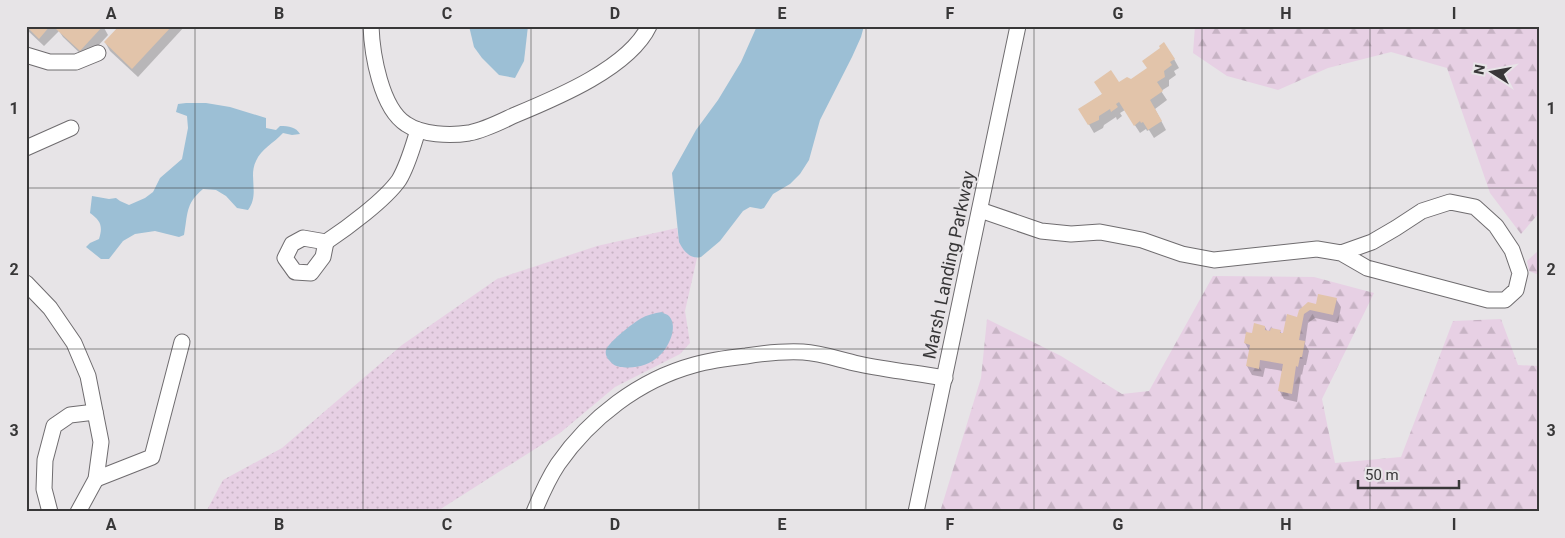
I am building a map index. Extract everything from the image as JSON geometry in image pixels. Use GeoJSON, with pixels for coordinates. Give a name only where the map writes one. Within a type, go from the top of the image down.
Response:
{"type":"FeatureCollection","features":[{"type":"Feature","properties":{"kind":"street"},"geometry":{"type":"LineString","coordinates":[[371,26],[374,53],[384,92],[391,109],[397,117],[418,130],[453,134],[468,133],[485,128],[545,103],[579,86],[622,59],[635,46],[649,26]]}},
{"type":"Feature","properties":{"kind":"street","name":"Marsh Landing Parkway"},"geometry":{"type":"LineString","coordinates":[[916,512],[1018,26]]}},
{"type":"Feature","properties":{"kind":"street"},"geometry":{"type":"LineString","coordinates":[[26,55],[49,62],[76,62],[98,53]]}},
{"type":"Feature","properties":{"kind":"street"},"geometry":{"type":"LineString","coordinates":[[26,148],[71,128]]}},
{"type":"Feature","properties":{"kind":"street"},"geometry":{"type":"LineString","coordinates":[[326,242],[344,230],[388,192],[398,180],[406,166],[418,130]]}},
{"type":"Feature","properties":{"kind":"street"},"geometry":{"type":"LineString","coordinates":[[980,210],[1041,231],[1071,234],[1100,232],[1142,240],[1182,254],[1214,260],[1318,249],[1341,253],[1367,268],[1488,300],[1505,300],[1516,290],[1520,273],[1512,250],[1496,226],[1475,207],[1450,202],[1422,211],[1372,242],[1341,253]]}},
{"type":"Feature","properties":{"kind":"street"},"geometry":{"type":"LineString","coordinates":[[26,283],[50,308],[74,343],[88,376],[101,442],[96,479],[78,512]]}},
{"type":"Feature","properties":{"kind":"street"},"geometry":{"type":"LineString","coordinates":[[96,479],[152,458],[182,342]]}},
{"type":"Feature","properties":{"kind":"street"},"geometry":{"type":"LineString","coordinates":[[534,512],[557,466],[575,442],[595,422],[614,405],[640,388],[692,365],[740,356],[802,352],[826,355],[859,364],[945,378]]}},
{"type":"Feature","properties":{"kind":"street"},"geometry":{"type":"LineString","coordinates":[[50,512],[44,489],[45,460],[54,426],[70,416],[95,412]]}},
{"type":"Feature","properties":{"kind":"green space"},"geometry":{"type":"Polygon","coordinates":[[[1195,26],[1539,26],[1539,213],[1521,234],[1490,193],[1447,68],[1391,52],[1328,68],[1278,90],[1227,76],[1193,53],[1195,26]]]}},
{"type":"Feature","properties":{"kind":"green space"},"geometry":{"type":"Polygon","coordinates":[[[677,228],[682,247],[697,258],[685,311],[690,343],[680,354],[615,387],[560,433],[436,512],[206,512],[223,480],[282,448],[402,345],[497,279],[597,246],[677,228]]]}},
{"type":"Feature","properties":{"kind":"green space"},"geometry":{"type":"Polygon","coordinates":[[[1539,250],[1539,275],[1529,271],[1527,261],[1539,250]]]}},
{"type":"Feature","properties":{"kind":"green space"},"geometry":{"type":"Polygon","coordinates":[[[1213,276],[1314,277],[1374,293],[1322,399],[1335,463],[1401,457],[1453,321],[1501,319],[1518,365],[1539,366],[1539,512],[940,512],[981,378],[987,319],[1061,356],[1122,394],[1149,391],[1213,276]]]}},
{"type":"Feature","properties":{"kind":"water"},"geometry":{"type":"Polygon","coordinates":[[[469,26],[528,26],[524,61],[515,78],[499,75],[482,58],[474,47],[469,26]]]}},
{"type":"Feature","properties":{"kind":"water"},"geometry":{"type":"Polygon","coordinates":[[[757,26],[864,26],[852,57],[820,120],[809,160],[800,174],[790,184],[773,194],[764,208],[750,207],[743,211],[720,241],[701,257],[693,257],[685,251],[679,242],[672,173],[696,130],[718,100],[741,62],[757,26]]]}},
{"type":"Feature","properties":{"kind":"water"},"geometry":{"type":"Polygon","coordinates":[[[206,103],[230,107],[266,118],[266,128],[276,130],[280,126],[289,127],[294,128],[300,134],[283,133],[258,157],[253,173],[253,198],[248,210],[237,208],[226,196],[216,190],[203,189],[197,194],[190,205],[184,235],[179,237],[155,231],[135,234],[123,241],[109,259],[101,259],[86,247],[99,239],[101,231],[99,221],[90,213],[92,196],[109,199],[116,198],[129,205],[153,192],[160,178],[182,159],[188,128],[187,116],[176,112],[178,104],[206,103]]]}},
{"type":"Feature","properties":{"kind":"water"},"geometry":{"type":"Polygon","coordinates":[[[662,312],[669,316],[672,321],[673,332],[669,343],[662,353],[654,360],[637,367],[618,367],[611,362],[606,356],[606,350],[616,338],[640,319],[662,312]]]}},
{"type":"Feature","properties":{"kind":"building"},"geometry":{"type":"Polygon","coordinates":[[[26,26],[50,26],[39,39],[26,26]]]}},
{"type":"Feature","properties":{"kind":"building"},"geometry":{"type":"Polygon","coordinates":[[[58,26],[103,26],[80,51],[56,29],[58,26]]]}},
{"type":"Feature","properties":{"kind":"building"},"geometry":{"type":"Polygon","coordinates":[[[119,26],[172,26],[132,69],[104,42],[119,26]]]}},
{"type":"Feature","properties":{"kind":"building"},"geometry":{"type":"Polygon","coordinates":[[[1164,42],[1175,59],[1170,62],[1172,65],[1164,71],[1165,77],[1157,82],[1163,91],[1150,100],[1162,121],[1148,130],[1143,122],[1141,123],[1140,121],[1134,126],[1119,102],[1116,104],[1118,107],[1111,112],[1110,109],[1099,116],[1099,120],[1088,125],[1078,109],[1102,94],[1094,82],[1111,70],[1119,82],[1127,77],[1131,79],[1147,68],[1142,61],[1160,48],[1159,46],[1164,42]]]}},
{"type":"Feature","properties":{"kind":"building"},"geometry":{"type":"Polygon","coordinates":[[[1318,294],[1337,298],[1333,315],[1310,310],[1304,314],[1299,340],[1305,341],[1302,357],[1300,357],[1298,367],[1296,366],[1292,394],[1278,391],[1283,364],[1260,360],[1259,369],[1246,366],[1250,345],[1244,343],[1246,332],[1252,333],[1254,323],[1265,326],[1265,330],[1270,331],[1271,328],[1281,330],[1280,333],[1283,333],[1287,314],[1297,317],[1299,310],[1308,302],[1316,304],[1318,294]]]}}]}
